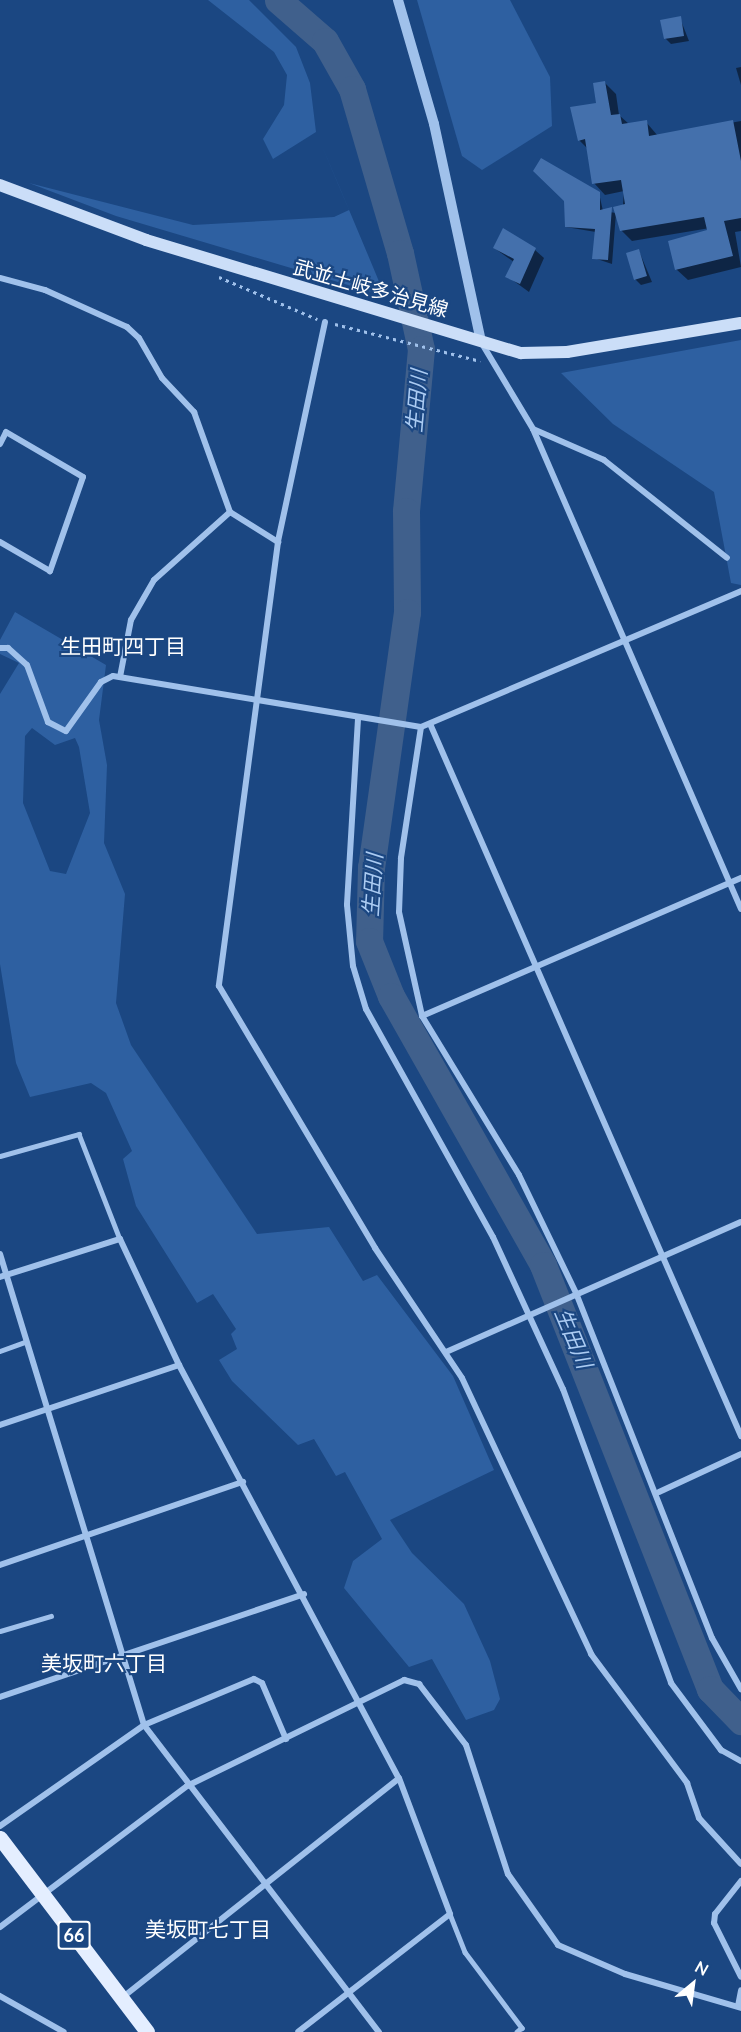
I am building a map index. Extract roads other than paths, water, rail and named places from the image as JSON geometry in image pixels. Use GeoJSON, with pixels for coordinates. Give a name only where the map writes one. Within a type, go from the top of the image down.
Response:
{"type":"FeatureCollection","features":[{"type":"Feature","properties":{"kind":"main road","name":"武並土岐多治見線"},"geometry":{"type":"LineString","coordinates":[[0,185],[146,240],[370,310],[521,352],[567,352],[741,323]]}},
{"type":"Feature","properties":{"kind":"main road","name":"66"},"geometry":{"type":"LineString","coordinates":[[0,1838],[147,2032]]}},
{"type":"Feature","properties":{"kind":"street"},"geometry":{"type":"LineString","coordinates":[[398,0],[434,124],[481,341],[533,429],[741,909]]}},
{"type":"Feature","properties":{"kind":"street"},"geometry":{"type":"LineString","coordinates":[[0,279],[45,290],[127,327],[139,338],[162,378],[194,412],[230,512],[278,542]]}},
{"type":"Feature","properties":{"kind":"street"},"geometry":{"type":"LineString","coordinates":[[325,322],[278,542],[219,986],[375,1248],[446,1352],[591,1654],[687,1783],[699,1818],[741,1864]]}},
{"type":"Feature","properties":{"kind":"street"},"geometry":{"type":"LineString","coordinates":[[533,429],[604,460],[727,558]]}},
{"type":"Feature","properties":{"kind":"street"},"geometry":{"type":"LineString","coordinates":[[0,444],[6,432],[83,477],[50,571],[0,542]]}},
{"type":"Feature","properties":{"kind":"street"},"geometry":{"type":"LineString","coordinates":[[120,677],[131,620],[154,580],[230,512]]}},
{"type":"Feature","properties":{"kind":"street"},"geometry":{"type":"LineString","coordinates":[[0,648],[8,648],[27,665],[48,722],[66,731],[101,682],[120,677],[358,719],[420,727],[431,726],[623,639],[741,591]]}},
{"type":"Feature","properties":{"kind":"street"},"geometry":{"type":"LineString","coordinates":[[358,719],[347,905],[353,966],[366,1009],[493,1237],[562,1389],[670,1683],[721,1750],[741,1761]]}},
{"type":"Feature","properties":{"kind":"street"},"geometry":{"type":"LineString","coordinates":[[431,726],[741,1436]]}},
{"type":"Feature","properties":{"kind":"street"},"geometry":{"type":"LineString","coordinates":[[420,727],[401,858],[399,912],[422,1016],[519,1175],[576,1293],[659,1492],[712,1638],[741,1689]]}},
{"type":"Feature","properties":{"kind":"street"},"geometry":{"type":"LineString","coordinates":[[422,1016],[538,968],[741,878]]}},
{"type":"Feature","properties":{"kind":"street"},"geometry":{"type":"LineString","coordinates":[[446,1352],[741,1222]]}},
{"type":"Feature","properties":{"kind":"street"},"geometry":{"type":"LineString","coordinates":[[3,1276],[120,1239],[179,1365],[304,1594],[399,1778],[450,1914],[298,2032]]}},
{"type":"Feature","properties":{"kind":"street"},"geometry":{"type":"LineString","coordinates":[[0,1254],[3,1276],[46,1409],[82,1536],[123,1653],[144,1725],[187,1786],[379,2032]]}},
{"type":"Feature","properties":{"kind":"street"},"geometry":{"type":"LineString","coordinates":[[0,1425],[179,1365]]}},
{"type":"Feature","properties":{"kind":"street"},"geometry":{"type":"LineString","coordinates":[[659,1492],[741,1454]]}},
{"type":"Feature","properties":{"kind":"street"},"geometry":{"type":"LineString","coordinates":[[0,1565],[243,1482]]}},
{"type":"Feature","properties":{"kind":"street"},"geometry":{"type":"LineString","coordinates":[[0,1697],[123,1653],[304,1594]]}},
{"type":"Feature","properties":{"kind":"street"},"geometry":{"type":"LineString","coordinates":[[0,1827],[144,1725],[254,1679],[262,1683],[286,1739]]}},
{"type":"Feature","properties":{"kind":"street"},"geometry":{"type":"LineString","coordinates":[[0,1927],[187,1786],[404,1680],[419,1684],[466,1745],[508,1874],[558,1945],[625,1974],[739,2007],[741,1989]]}},
{"type":"Feature","properties":{"kind":"street"},"geometry":{"type":"LineString","coordinates":[[122,1998],[399,1778]]}},
{"type":"Feature","properties":{"kind":"street"},"geometry":{"type":"LineString","coordinates":[[741,1881],[715,1914],[714,1923],[741,1977]]}},
{"type":"Feature","properties":{"kind":"street"},"geometry":{"type":"LineString","coordinates":[[0,1996],[64,2032]]}},
{"type":"Feature","properties":{"kind":"lane"},"geometry":{"type":"LineString","coordinates":[[0,1156],[79,1134],[120,1239]]}},
{"type":"Feature","properties":{"kind":"lane"},"geometry":{"type":"LineString","coordinates":[[0,1350],[25,1342]]}},
{"type":"Feature","properties":{"kind":"lane"},"geometry":{"type":"LineString","coordinates":[[0,1631],[51,1616]]}},
{"type":"Feature","properties":{"kind":"lane"},"geometry":{"type":"LineString","coordinates":[[450,1914],[465,1952],[522,2028],[517,2032]]}},
{"type":"Feature","properties":{"kind":"waterway","name":"生田川"},"geometry":{"type":"LineString","coordinates":[[278,0],[325,41],[352,89],[400,253],[421,349],[406,511],[407,612],[371,867],[369,941],[391,996],[543,1265],[710,1689],[741,1721]]}},
{"type":"Feature","properties":{"kind":"district","name":"生田町四丁目"},"geometry":{"type":"Point","coordinates":[123,646]}},
{"type":"Feature","properties":{"kind":"district","name":"美坂町六丁目"},"geometry":{"type":"Point","coordinates":[104,1663]}},
{"type":"Feature","properties":{"kind":"district","name":"美坂町七丁目"},"geometry":{"type":"Point","coordinates":[208,1929]}}]}
